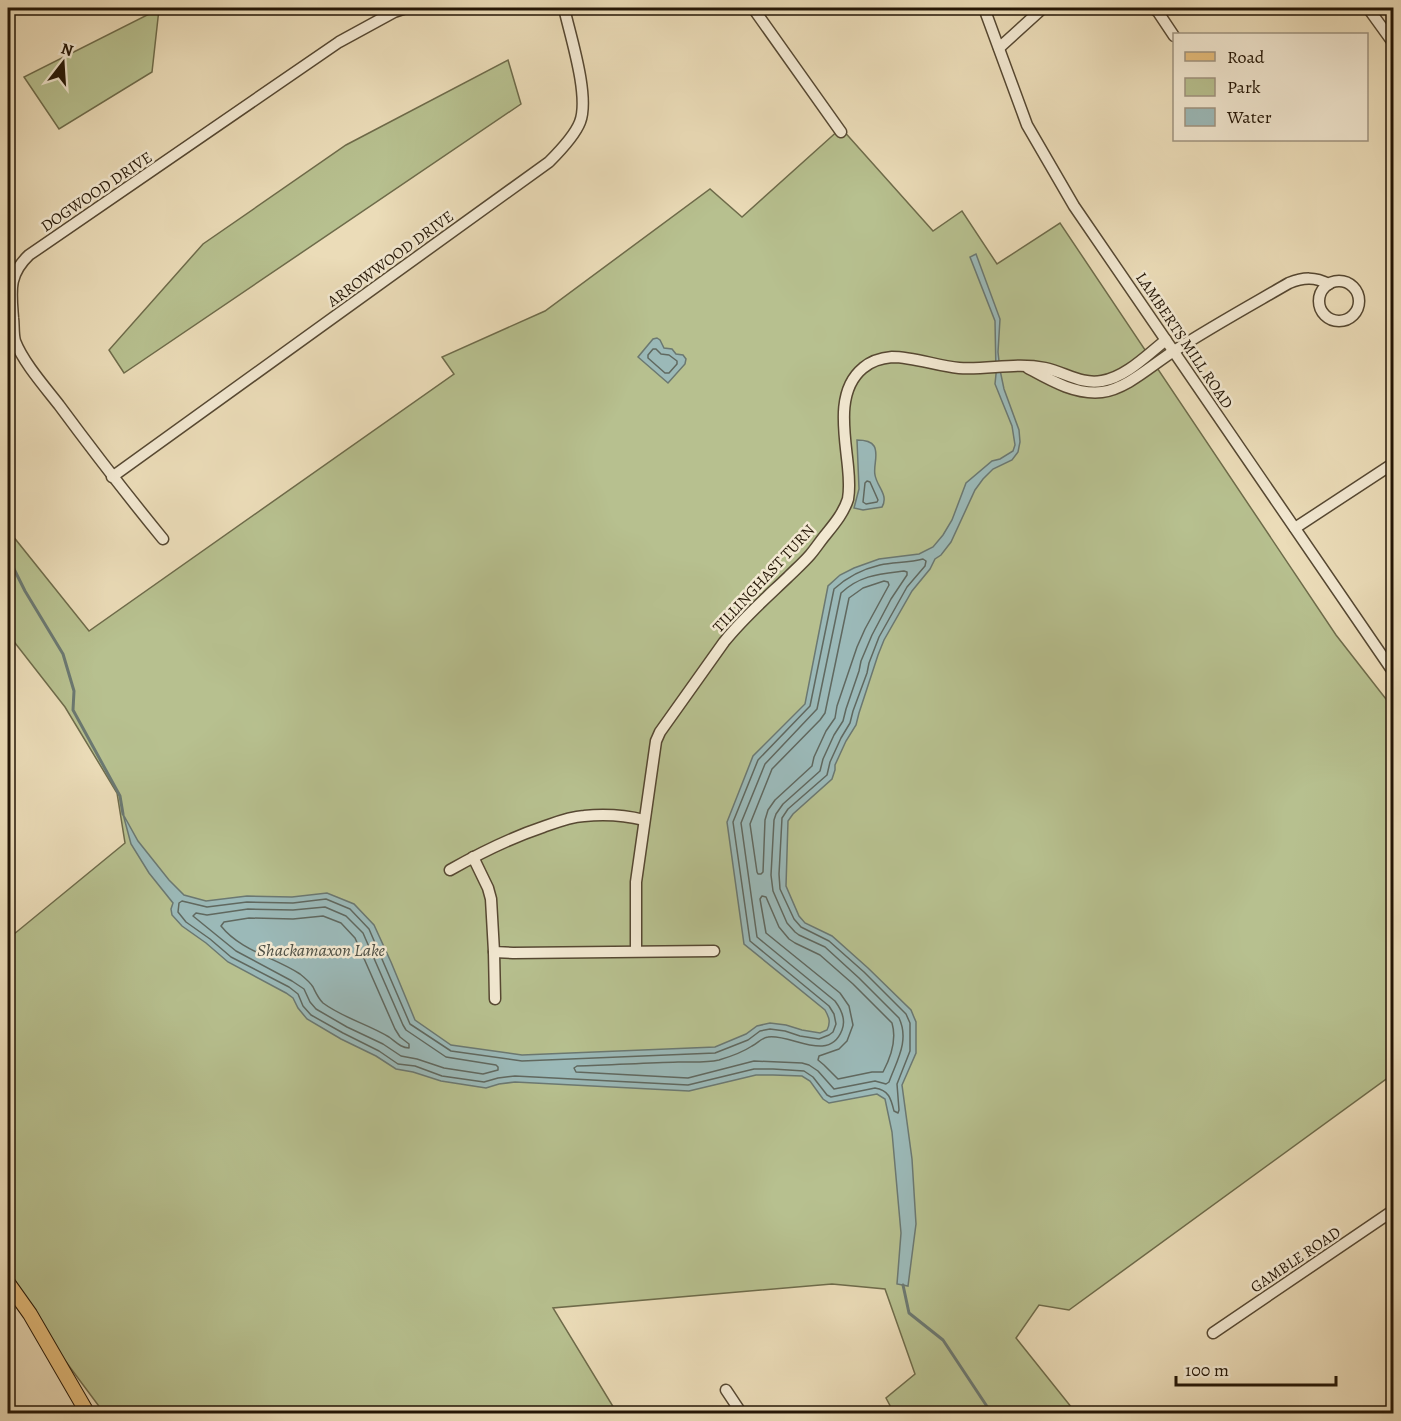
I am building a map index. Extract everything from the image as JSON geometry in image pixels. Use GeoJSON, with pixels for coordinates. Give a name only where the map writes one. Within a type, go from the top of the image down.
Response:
{"type":"FeatureCollection","features":[{"type":"Feature","properties":{"kind":"main road"},"geometry":{"type":"LineString","coordinates":[[8,1283],[30,1314],[88,1413]]}},
{"type":"Feature","properties":{"kind":"street","name":"DOGWOOD DRIVE"},"geometry":{"type":"LineString","coordinates":[[163,539],[112,477],[31,368],[15,340],[12,284],[15,273],[30,255],[339,42],[406,8]]}},
{"type":"Feature","properties":{"kind":"street","name":"ARROWWOOD DRIVE"},"geometry":{"type":"LineString","coordinates":[[112,477],[549,162],[562,149],[580,122],[583,105],[582,87],[564,8]]}},
{"type":"Feature","properties":{"kind":"street"},"geometry":{"type":"LineString","coordinates":[[753,8],[841,132]]}},
{"type":"Feature","properties":{"kind":"street","name":"LAMBERTS MILL ROAD"},"geometry":{"type":"LineString","coordinates":[[984,8],[1027,125],[1074,206],[1394,673]]}},
{"type":"Feature","properties":{"kind":"street"},"geometry":{"type":"LineString","coordinates":[[999,48],[1043,8]]}},
{"type":"Feature","properties":{"kind":"street"},"geometry":{"type":"LineString","coordinates":[[1152,8],[1158,12],[1173,34]]}},
{"type":"Feature","properties":{"kind":"street"},"geometry":{"type":"LineString","coordinates":[[1368,8],[1394,44]]}},
{"type":"Feature","properties":{"kind":"street","name":"TILLINGHAST TURN"},"geometry":{"type":"LineString","coordinates":[[1023,365],[1079,391],[1103,392],[1126,384],[1174,351],[1289,283],[1302,278],[1316,278],[1329,284]]}},
{"type":"Feature","properties":{"kind":"street","name":"TILLINGHAST TURN"},"geometry":{"type":"LineString","coordinates":[[636,951],[636,882],[654,746],[660,732],[735,628],[809,556],[842,512],[848,499],[849,487],[844,424],[846,396],[855,376],[872,362],[893,357],[961,368],[1023,365],[1048,368],[1077,380],[1099,382],[1126,372],[1166,340]]}},
{"type":"Feature","properties":{"kind":"street"},"geometry":{"type":"LineString","coordinates":[[1295,528],[1394,463]]}},
{"type":"Feature","properties":{"kind":"street"},"geometry":{"type":"LineString","coordinates":[[450,870],[493,846],[566,818],[606,815],[644,819]]}},
{"type":"Feature","properties":{"kind":"street"},"geometry":{"type":"LineString","coordinates":[[473,857],[491,899],[495,999]]}},
{"type":"Feature","properties":{"kind":"street"},"geometry":{"type":"LineString","coordinates":[[494,952],[714,951]]}},
{"type":"Feature","properties":{"kind":"street","name":"GAMBLE ROAD"},"geometry":{"type":"LineString","coordinates":[[1213,1333],[1394,1210]]}},
{"type":"Feature","properties":{"kind":"street"},"geometry":{"type":"LineString","coordinates":[[726,1389],[742,1413]]}},
{"type":"Feature","properties":{"kind":"green space"},"geometry":{"type":"Polygon","coordinates":[[[159,9],[152,72],[59,129],[24,77],[159,9]]]}},
{"type":"Feature","properties":{"kind":"green space"},"geometry":{"type":"Polygon","coordinates":[[[508,60],[521,104],[124,373],[109,350],[203,244],[346,145],[508,60]]]}},
{"type":"Feature","properties":{"kind":"green space"},"geometry":{"type":"Polygon","coordinates":[[[841,128],[933,231],[962,211],[997,264],[1060,223],[1336,635],[1393,708],[1393,1074],[1069,1310],[1039,1305],[1016,1338],[1076,1413],[894,1413],[886,1398],[915,1374],[885,1289],[832,1284],[553,1308],[617,1413],[104,1413],[43,1331],[8,1276],[8,939],[125,843],[117,793],[65,707],[8,634],[8,530],[89,631],[454,374],[442,357],[545,311],[710,189],[742,217],[841,128]]]}},
{"type":"Feature","properties":{"kind":"water","name":"Shackamaxon Lake"},"geometry":{"type":"Polygon","coordinates":[[[976,254],[1000,319],[998,352],[1000,370],[1004,389],[1019,430],[1018,452],[1012,460],[993,469],[983,479],[975,490],[951,542],[935,559],[912,591],[884,640],[856,725],[835,765],[832,779],[788,821],[786,886],[799,916],[805,923],[832,936],[868,968],[911,1010],[916,1022],[916,1053],[902,1085],[912,1159],[916,1224],[908,1286],[897,1284],[901,1233],[892,1132],[885,1099],[877,1094],[829,1103],[823,1099],[810,1081],[802,1076],[773,1075],[756,1075],[689,1091],[515,1082],[486,1088],[441,1081],[396,1069],[307,1019],[293,998],[228,962],[182,926],[172,915],[173,903],[149,873],[131,844],[123,814],[138,841],[184,895],[206,901],[247,896],[292,897],[327,893],[354,904],[374,925],[415,1020],[451,1045],[522,1055],[715,1047],[746,1034],[757,1026],[770,1023],[820,1033],[827,1030],[829,1020],[825,1010],[744,944],[727,822],[753,756],[805,704],[828,586],[840,575],[854,568],[879,559],[919,554],[933,547],[952,520],[966,483],[992,461],[1013,451],[1015,445],[1012,426],[995,384],[995,321],[970,257],[976,254]]]}},
{"type":"Feature","properties":{"kind":"water"},"geometry":{"type":"Polygon","coordinates":[[[657,338],[664,348],[672,349],[686,359],[685,364],[668,383],[638,357],[653,339],[657,338]]]}},
{"type":"Feature","properties":{"kind":"water"},"geometry":{"type":"Polygon","coordinates":[[[857,440],[873,444],[875,449],[876,479],[884,499],[882,507],[863,510],[854,508],[859,489],[857,440]]]}},
{"type":"Feature","properties":{"kind":"waterway"},"geometry":{"type":"LineString","coordinates":[[8,564],[12,565],[63,654],[74,691],[73,710],[120,796],[123,814]]}},
{"type":"Feature","properties":{"kind":"waterway"},"geometry":{"type":"LineString","coordinates":[[903,1285],[909,1313],[943,1340],[992,1414]]}}]}
